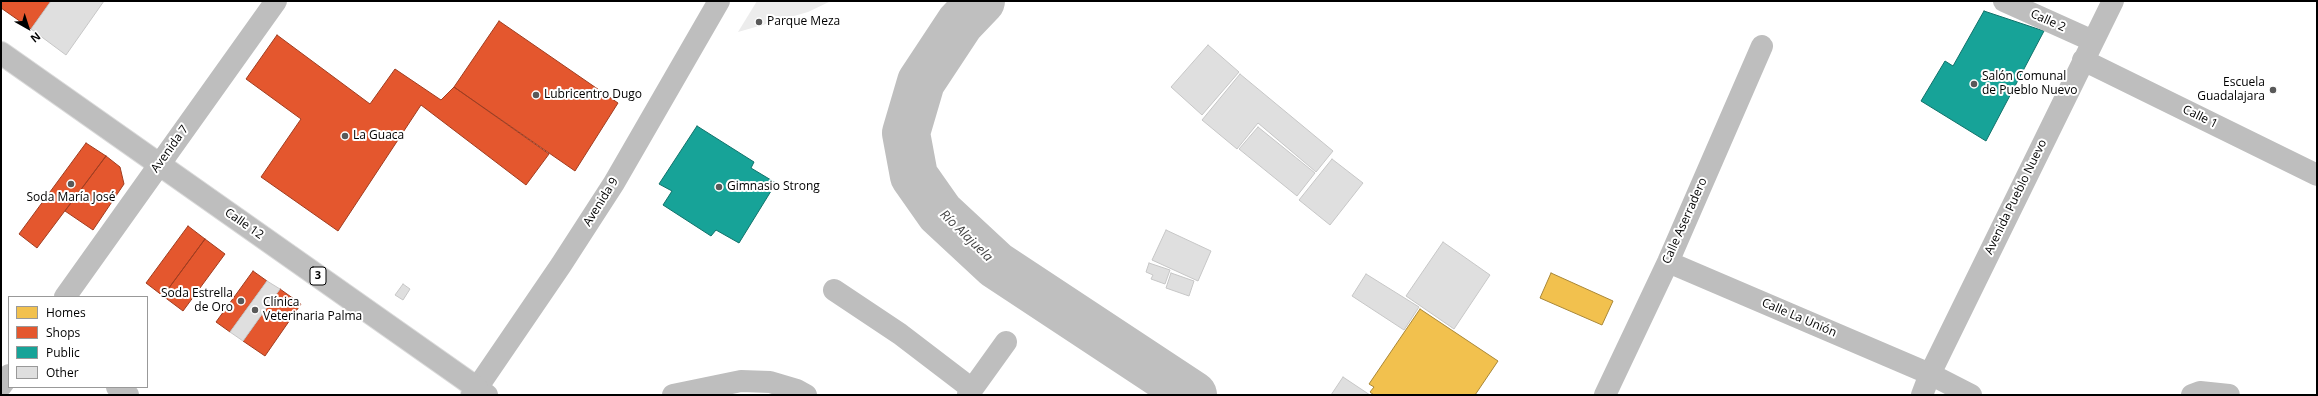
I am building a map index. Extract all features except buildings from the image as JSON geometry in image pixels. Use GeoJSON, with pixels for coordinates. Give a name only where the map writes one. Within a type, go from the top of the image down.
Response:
{"type":"FeatureCollection","features":[{"type":"Feature","properties":{"kind":"street","name":"Avenida 7"},"geometry":{"type":"LineString","coordinates":[[66,296],[276,1]]}},
{"type":"Feature","properties":{"kind":"street","name":"Avenida 9"},"geometry":{"type":"LineString","coordinates":[[479,393],[614,183],[719,1]]}},
{"type":"Feature","properties":{"kind":"street","name":"Calle 2"},"geometry":{"type":"LineString","coordinates":[[2004,1],[2093,40]]}},
{"type":"Feature","properties":{"kind":"street","name":"Avenida Pueblo Nuevo"},"geometry":{"type":"LineString","coordinates":[[1922,395],[1930,374],[2113,1]]}},
{"type":"Feature","properties":{"kind":"street","name":"Calle Aserradero"},"geometry":{"type":"LineString","coordinates":[[1605,395],[1668,262],[1762,46]]}},
{"type":"Feature","properties":{"kind":"street","name":"Calle 12"},"geometry":{"type":"LineString","coordinates":[[1,53],[479,393]]}},
{"type":"Feature","properties":{"kind":"street","name":"Calle 1"},"geometry":{"type":"LineString","coordinates":[[2083,60],[2317,175]]}},
{"type":"Feature","properties":{"kind":"street","name":"Calle La Unión"},"geometry":{"type":"LineString","coordinates":[[1668,262],[1930,374],[1971,395]]}},
{"type":"Feature","properties":{"kind":"street"},"geometry":{"type":"LineString","coordinates":[[834,290],[900,334],[970,392],[1006,342]]}},
{"type":"Feature","properties":{"kind":"street"},"geometry":{"type":"LineString","coordinates":[[1,386],[8,376]]}},
{"type":"Feature","properties":{"kind":"street"},"geometry":{"type":"LineString","coordinates":[[673,395],[741,381],[770,382],[797,390],[806,395]]}},
{"type":"Feature","properties":{"kind":"street"},"geometry":{"type":"LineString","coordinates":[[118,388],[128,395]]}},
{"type":"Feature","properties":{"kind":"street"},"geometry":{"type":"LineString","coordinates":[[2197,394],[2229,395]]}},
{"type":"Feature","properties":{"kind":"shaded area","name":"Parque Meza"},"geometry":{"type":"Polygon","coordinates":[[[757,1],[831,1],[808,12],[738,32],[757,1]]]}},
{"type":"Feature","properties":{"kind":"waterway","name":"Río Alajuela"},"geometry":{"type":"LineString","coordinates":[[981,1],[960,23],[921,82],[906,133],[914,176],[940,213],[996,265],[1193,395]]}},
{"type":"Feature","properties":{"kind":"place","name":"Parque Meza"},"geometry":{"type":"Point","coordinates":[759,22]}},
{"type":"Feature","properties":{"kind":"place","name":"Salón Comunal de Pueblo Nuevo"},"geometry":{"type":"Point","coordinates":[1974,84]}},
{"type":"Feature","properties":{"kind":"place","name":"Escuela Guadalajara"},"geometry":{"type":"Point","coordinates":[2273,90]}},
{"type":"Feature","properties":{"kind":"place","name":"Lubricentro Dugo"},"geometry":{"type":"Point","coordinates":[536,95]}},
{"type":"Feature","properties":{"kind":"place","name":"La Guaca"},"geometry":{"type":"Point","coordinates":[345,136]}},
{"type":"Feature","properties":{"kind":"place","name":"Soda María José"},"geometry":{"type":"Point","coordinates":[71,184]}},
{"type":"Feature","properties":{"kind":"place","name":"Gimnasio Strong"},"geometry":{"type":"Point","coordinates":[719,187]}},
{"type":"Feature","properties":{"kind":"place","name":"Soda Estrella de Oro"},"geometry":{"type":"Point","coordinates":[241,301]}},
{"type":"Feature","properties":{"kind":"place","name":"Clínica Veterinaria Palma"},"geometry":{"type":"Point","coordinates":[255,310]}}]}
